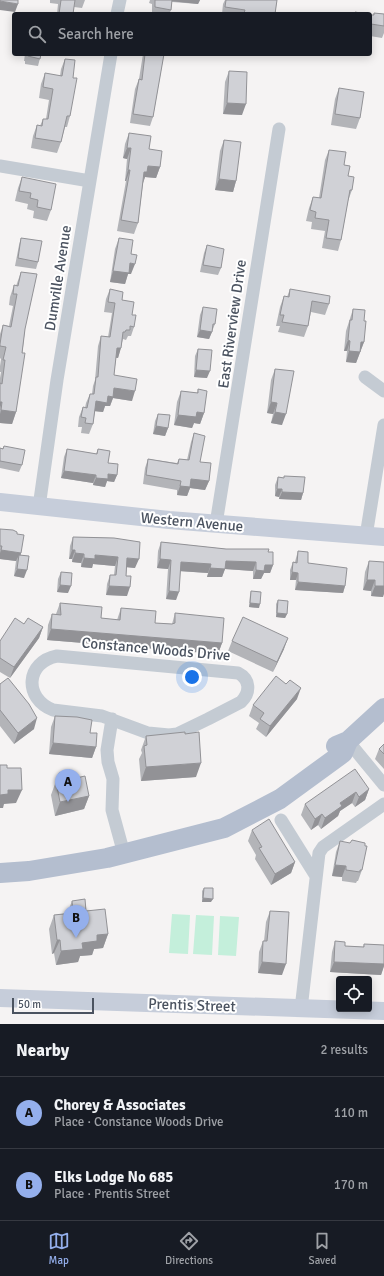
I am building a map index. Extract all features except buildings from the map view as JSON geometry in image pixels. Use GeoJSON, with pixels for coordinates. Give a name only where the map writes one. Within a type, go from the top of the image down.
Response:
{"type":"FeatureCollection","features":[{"type":"Feature","properties":{"kind":"main road"},"geometry":{"type":"LineString","coordinates":[[0,873],[71,865],[124,854],[189,835],[200,835],[224,828],[280,799],[343,753],[348,741],[384,708]]}},
{"type":"Feature","properties":{"kind":"street"},"geometry":{"type":"LineString","coordinates":[[117,12],[120,0]]}},
{"type":"Feature","properties":{"kind":"street","name":"Dumville Avenue"},"geometry":{"type":"LineString","coordinates":[[39,507],[57,380],[111,56]]}},
{"type":"Feature","properties":{"kind":"street","name":"East Riverview Drive"},"geometry":{"type":"LineString","coordinates":[[216,524],[279,129]]}},
{"type":"Feature","properties":{"kind":"street"},"geometry":{"type":"LineString","coordinates":[[0,166],[90,181]]}},
{"type":"Feature","properties":{"kind":"street"},"geometry":{"type":"LineString","coordinates":[[365,377],[384,391]]}},
{"type":"Feature","properties":{"kind":"street"},"geometry":{"type":"LineString","coordinates":[[366,536],[384,425]]}},
{"type":"Feature","properties":{"kind":"street","name":"Western Avenue"},"geometry":{"type":"LineString","coordinates":[[0,502],[216,524],[384,537]]}},
{"type":"Feature","properties":{"kind":"street","name":"Constance Woods Drive"},"geometry":{"type":"LineString","coordinates":[[57,656],[238,673],[247,681],[247,694],[241,702],[177,734],[158,735],[112,720],[46,707],[38,701],[31,686],[36,669],[42,662],[57,656]]}},
{"type":"Feature","properties":{"kind":"street"},"geometry":{"type":"LineString","coordinates":[[112,720],[107,750],[112,779],[112,810],[124,854]]}},
{"type":"Feature","properties":{"kind":"street"},"geometry":{"type":"LineString","coordinates":[[348,741],[384,785]]}},
{"type":"Feature","properties":{"kind":"street"},"geometry":{"type":"LineString","coordinates":[[301,1009],[319,853],[323,847],[384,804]]}},
{"type":"Feature","properties":{"kind":"street"},"geometry":{"type":"LineString","coordinates":[[280,820],[316,876]]}},
{"type":"Feature","properties":{"kind":"street","name":"Prentis Street"},"geometry":{"type":"LineString","coordinates":[[0,998],[384,1011]]}},
{"type":"Feature","properties":{"kind":"green space"},"geometry":{"type":"Polygon","coordinates":[[[172,914],[190,915],[188,954],[169,953],[172,914]]]}},
{"type":"Feature","properties":{"kind":"green space"},"geometry":{"type":"Polygon","coordinates":[[[196,915],[214,916],[212,955],[193,954],[196,915]]]}},
{"type":"Feature","properties":{"kind":"green space"},"geometry":{"type":"Polygon","coordinates":[[[220,916],[239,917],[236,956],[218,955],[220,916]]]}},
{"type":"Feature","properties":{"kind":"place","name":"Chorey & Associates"},"geometry":{"type":"Point","coordinates":[68,802]}},
{"type":"Feature","properties":{"kind":"place","name":"Elks Lodge No 685"},"geometry":{"type":"Point","coordinates":[76,938]}}]}
